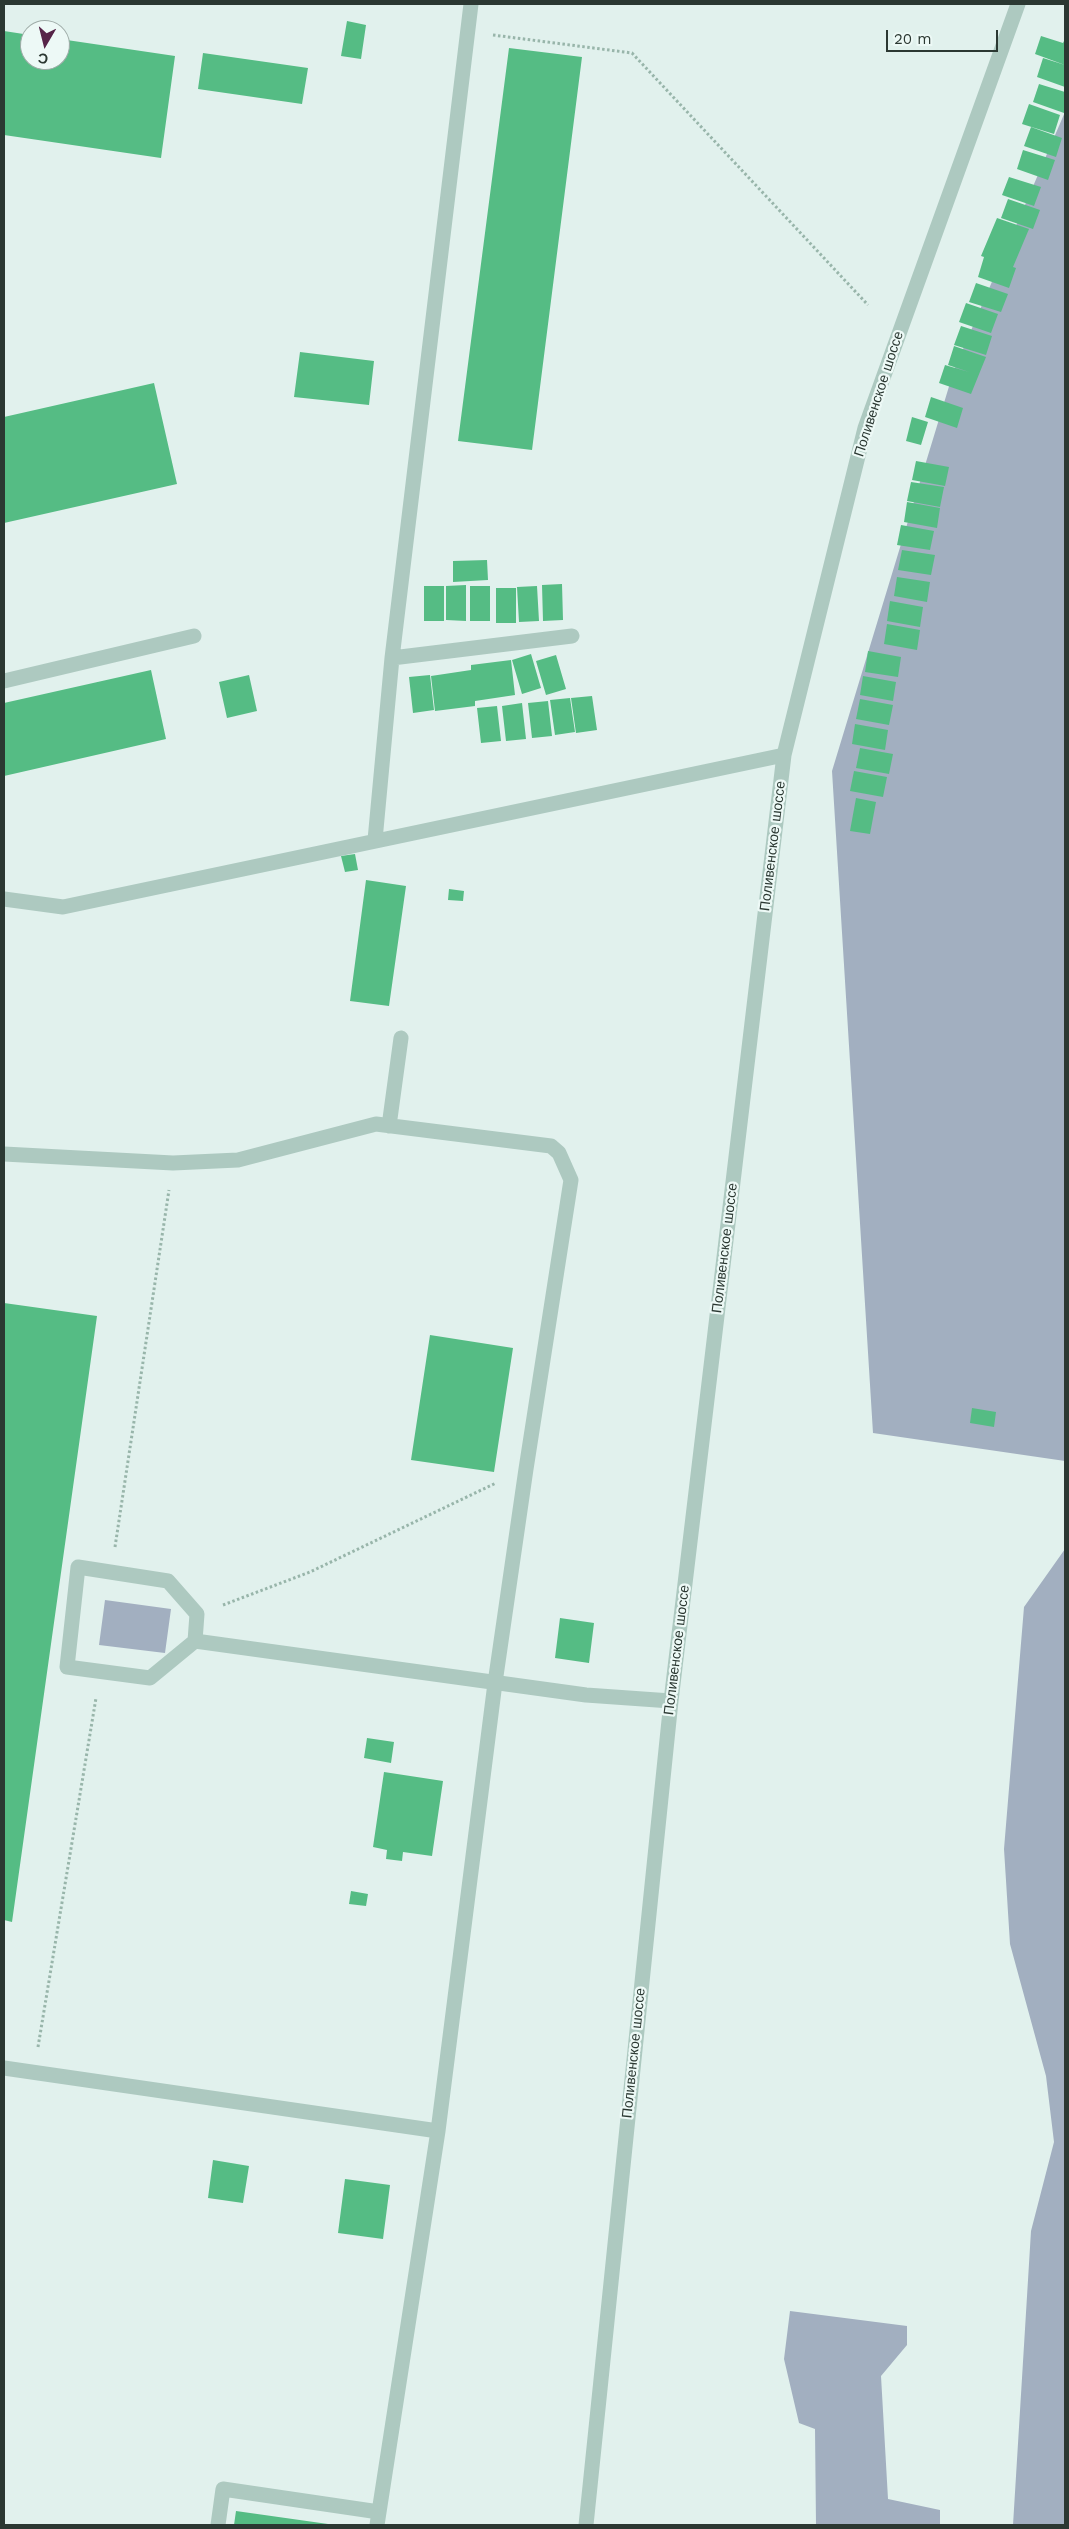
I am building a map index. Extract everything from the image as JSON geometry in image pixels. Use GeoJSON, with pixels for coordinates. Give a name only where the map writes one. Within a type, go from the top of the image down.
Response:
{"type":"FeatureCollection","features":[{"type":"Feature","properties":{"kind":"street"},"geometry":{"type":"LineString","coordinates":[[375,840],[392,658],[471,4]]}},
{"type":"Feature","properties":{"kind":"street","name":"Поливенское шоссе"},"geometry":{"type":"LineString","coordinates":[[586,2525],[670,1701],[784,755],[865,428],[1018,4]]}},
{"type":"Feature","properties":{"kind":"street"},"geometry":{"type":"LineString","coordinates":[[4,680],[194,636]]}},
{"type":"Feature","properties":{"kind":"street"},"geometry":{"type":"LineString","coordinates":[[392,658],[572,636]]}},
{"type":"Feature","properties":{"kind":"street"},"geometry":{"type":"LineString","coordinates":[[4,899],[63,907],[784,755]]}},
{"type":"Feature","properties":{"kind":"street"},"geometry":{"type":"LineString","coordinates":[[389,1126],[401,1038]]}},
{"type":"Feature","properties":{"kind":"street"},"geometry":{"type":"LineString","coordinates":[[4,1154],[173,1163],[238,1160],[376,1124],[551,1146],[559,1153],[571,1180],[526,1468],[438,2131],[378,2518],[223,2489],[218,2525]]}},
{"type":"Feature","properties":{"kind":"street"},"geometry":{"type":"LineString","coordinates":[[195,1641],[196,1614],[168,1581],[78,1567],[67,1667],[100,1673],[150,1678],[195,1641],[586,1695],[670,1701]]}},
{"type":"Feature","properties":{"kind":"street"},"geometry":{"type":"LineString","coordinates":[[4,2068],[438,2131]]}},
{"type":"Feature","properties":{"kind":"path"},"geometry":{"type":"LineString","coordinates":[[468,32],[632,52],[868,305]]}},
{"type":"Feature","properties":{"kind":"path"},"geometry":{"type":"LineString","coordinates":[[111,1572],[173,1163]]}},
{"type":"Feature","properties":{"kind":"path"},"geometry":{"type":"LineString","coordinates":[[196,1614],[310,1572],[526,1468]]}},
{"type":"Feature","properties":{"kind":"path"},"geometry":{"type":"LineString","coordinates":[[34,2072],[100,1673]]}},
{"type":"Feature","properties":{"kind":"shaded area"},"geometry":{"type":"Polygon","coordinates":[[[1065,112],[1065,1461],[873,1433],[832,771],[954,370],[1065,112]]]}},
{"type":"Feature","properties":{"kind":"shaded area"},"geometry":{"type":"Polygon","coordinates":[[[1065,1549],[1065,2525],[1013,2525],[1031,2231],[1054,2142],[1046,2076],[1010,1944],[1004,1849],[1024,1607],[1065,1549]]]}},
{"type":"Feature","properties":{"kind":"shaded area"},"geometry":{"type":"Polygon","coordinates":[[[105,1600],[171,1609],[165,1653],[99,1645],[105,1600]]]}},
{"type":"Feature","properties":{"kind":"shaded area"},"geometry":{"type":"Polygon","coordinates":[[[790,2311],[907,2326],[907,2345],[881,2376],[888,2499],[940,2510],[940,2525],[816,2525],[815,2429],[799,2423],[784,2359],[790,2311]]]}},
{"type":"Feature","properties":{"kind":"building"},"geometry":{"type":"Polygon","coordinates":[[[347,21],[366,25],[361,59],[341,56],[347,21]]]}},
{"type":"Feature","properties":{"kind":"building"},"geometry":{"type":"Polygon","coordinates":[[[4,31],[20,33],[20,70],[70,70],[70,40],[175,56],[161,158],[4,135],[4,31]]]}},
{"type":"Feature","properties":{"kind":"building"},"geometry":{"type":"Polygon","coordinates":[[[1041,36],[1063,43],[1065,39],[1065,65],[1035,54],[1041,36]]]}},
{"type":"Feature","properties":{"kind":"building"},"geometry":{"type":"Polygon","coordinates":[[[509,48],[582,57],[532,450],[458,441],[509,48]]]}},
{"type":"Feature","properties":{"kind":"building"},"geometry":{"type":"Polygon","coordinates":[[[203,53],[308,68],[302,104],[198,89],[203,53]]]}},
{"type":"Feature","properties":{"kind":"building"},"geometry":{"type":"Polygon","coordinates":[[[1043,58],[1065,65],[1065,87],[1037,77],[1043,58]]]}},
{"type":"Feature","properties":{"kind":"building"},"geometry":{"type":"Polygon","coordinates":[[[1039,84],[1065,92],[1064,113],[1033,102],[1039,84]]]}},
{"type":"Feature","properties":{"kind":"building"},"geometry":{"type":"Polygon","coordinates":[[[1029,104],[1060,115],[1054,134],[1022,124],[1029,104]]]}},
{"type":"Feature","properties":{"kind":"building"},"geometry":{"type":"Polygon","coordinates":[[[1031,127],[1062,138],[1056,157],[1024,146],[1031,127]]]}},
{"type":"Feature","properties":{"kind":"building"},"geometry":{"type":"Polygon","coordinates":[[[1023,150],[1055,160],[1048,180],[1017,169],[1023,150]]]}},
{"type":"Feature","properties":{"kind":"building"},"geometry":{"type":"Polygon","coordinates":[[[1009,177],[1041,187],[1034,206],[1002,195],[1009,177]]]}},
{"type":"Feature","properties":{"kind":"building"},"geometry":{"type":"Polygon","coordinates":[[[1008,199],[1040,210],[1033,229],[1001,218],[1008,199]]]}},
{"type":"Feature","properties":{"kind":"building"},"geometry":{"type":"Polygon","coordinates":[[[997,218],[1029,229],[1013,267],[1016,268],[1009,288],[978,277],[984,257],[981,256],[997,218]]]}},
{"type":"Feature","properties":{"kind":"building"},"geometry":{"type":"Polygon","coordinates":[[[976,283],[1008,294],[1001,312],[969,302],[976,283]]]}},
{"type":"Feature","properties":{"kind":"building"},"geometry":{"type":"Polygon","coordinates":[[[966,303],[998,314],[991,333],[959,322],[966,303]]]}},
{"type":"Feature","properties":{"kind":"building"},"geometry":{"type":"Polygon","coordinates":[[[961,326],[992,336],[986,355],[954,345],[961,326]]]}},
{"type":"Feature","properties":{"kind":"building"},"geometry":{"type":"Polygon","coordinates":[[[954,346],[986,357],[971,394],[939,383],[945,365],[969,372],[948,365],[954,346]]]}},
{"type":"Feature","properties":{"kind":"building"},"geometry":{"type":"Polygon","coordinates":[[[300,352],[374,361],[369,405],[294,397],[300,352]]]}},
{"type":"Feature","properties":{"kind":"building"},"geometry":{"type":"Polygon","coordinates":[[[154,383],[177,484],[4,523],[4,417],[154,383]]]}},
{"type":"Feature","properties":{"kind":"building"},"geometry":{"type":"Polygon","coordinates":[[[931,397],[963,408],[957,428],[925,417],[931,397]]]}},
{"type":"Feature","properties":{"kind":"building"},"geometry":{"type":"Polygon","coordinates":[[[912,417],[928,422],[921,445],[906,441],[912,417]]]}},
{"type":"Feature","properties":{"kind":"building"},"geometry":{"type":"Polygon","coordinates":[[[916,461],[949,467],[945,486],[912,480],[916,461]]]}},
{"type":"Feature","properties":{"kind":"building"},"geometry":{"type":"Polygon","coordinates":[[[911,482],[944,487],[940,507],[907,501],[911,482]]]}},
{"type":"Feature","properties":{"kind":"building"},"geometry":{"type":"Polygon","coordinates":[[[907,502],[940,508],[937,528],[904,522],[907,502]]]}},
{"type":"Feature","properties":{"kind":"building"},"geometry":{"type":"Polygon","coordinates":[[[901,525],[934,531],[930,550],[897,545],[901,525]]]}},
{"type":"Feature","properties":{"kind":"building"},"geometry":{"type":"Polygon","coordinates":[[[902,550],[935,555],[931,575],[898,570],[902,550]]]}},
{"type":"Feature","properties":{"kind":"building"},"geometry":{"type":"Polygon","coordinates":[[[487,560],[488,580],[453,582],[453,561],[487,560]]]}},
{"type":"Feature","properties":{"kind":"building"},"geometry":{"type":"Polygon","coordinates":[[[897,577],[930,582],[927,602],[894,596],[897,577]]]}},
{"type":"Feature","properties":{"kind":"building"},"geometry":{"type":"Polygon","coordinates":[[[562,584],[563,620],[543,621],[542,585],[562,584]]]}},
{"type":"Feature","properties":{"kind":"building"},"geometry":{"type":"Polygon","coordinates":[[[466,585],[466,621],[446,620],[446,586],[466,585]]]}},
{"type":"Feature","properties":{"kind":"building"},"geometry":{"type":"Polygon","coordinates":[[[424,586],[444,586],[444,621],[424,621],[424,586]]]}},
{"type":"Feature","properties":{"kind":"building"},"geometry":{"type":"Polygon","coordinates":[[[470,586],[490,586],[490,621],[470,621],[470,586]]]}},
{"type":"Feature","properties":{"kind":"building"},"geometry":{"type":"Polygon","coordinates":[[[537,586],[539,621],[519,622],[517,587],[537,586]]]}},
{"type":"Feature","properties":{"kind":"building"},"geometry":{"type":"Polygon","coordinates":[[[496,588],[516,588],[516,623],[496,623],[496,588]]]}},
{"type":"Feature","properties":{"kind":"building"},"geometry":{"type":"Polygon","coordinates":[[[890,601],[923,607],[920,627],[887,621],[890,601]]]}},
{"type":"Feature","properties":{"kind":"building"},"geometry":{"type":"Polygon","coordinates":[[[887,624],[920,630],[917,650],[884,644],[887,624]]]}},
{"type":"Feature","properties":{"kind":"building"},"geometry":{"type":"Polygon","coordinates":[[[868,651],[901,657],[898,677],[865,672],[868,651]]]}},
{"type":"Feature","properties":{"kind":"building"},"geometry":{"type":"Polygon","coordinates":[[[531,654],[541,688],[522,694],[512,660],[531,654]]]}},
{"type":"Feature","properties":{"kind":"building"},"geometry":{"type":"Polygon","coordinates":[[[556,655],[566,689],[546,695],[536,661],[556,655]]]}},
{"type":"Feature","properties":{"kind":"building"},"geometry":{"type":"Polygon","coordinates":[[[511,660],[515,695],[475,701],[475,706],[435,711],[431,676],[471,670],[471,665],[511,660]]]}},
{"type":"Feature","properties":{"kind":"building"},"geometry":{"type":"Polygon","coordinates":[[[151,670],[166,739],[4,776],[4,703],[151,670]]]}},
{"type":"Feature","properties":{"kind":"building"},"geometry":{"type":"Polygon","coordinates":[[[249,675],[257,711],[227,718],[219,682],[249,675]]]}},
{"type":"Feature","properties":{"kind":"building"},"geometry":{"type":"Polygon","coordinates":[[[430,675],[434,710],[413,713],[409,677],[430,675]]]}},
{"type":"Feature","properties":{"kind":"building"},"geometry":{"type":"Polygon","coordinates":[[[863,676],[896,682],[893,701],[860,695],[863,676]]]}},
{"type":"Feature","properties":{"kind":"building"},"geometry":{"type":"Polygon","coordinates":[[[592,696],[597,730],[576,733],[571,698],[592,696]]]}},
{"type":"Feature","properties":{"kind":"building"},"geometry":{"type":"Polygon","coordinates":[[[570,698],[575,732],[555,735],[550,700],[570,698]]]}},
{"type":"Feature","properties":{"kind":"building"},"geometry":{"type":"Polygon","coordinates":[[[860,699],[893,705],[889,725],[856,719],[860,699]]]}},
{"type":"Feature","properties":{"kind":"building"},"geometry":{"type":"Polygon","coordinates":[[[548,701],[552,736],[532,738],[528,703],[548,701]]]}},
{"type":"Feature","properties":{"kind":"building"},"geometry":{"type":"Polygon","coordinates":[[[522,703],[526,739],[506,741],[502,706],[522,703]]]}},
{"type":"Feature","properties":{"kind":"building"},"geometry":{"type":"Polygon","coordinates":[[[497,706],[501,741],[481,743],[477,708],[497,706]]]}},
{"type":"Feature","properties":{"kind":"building"},"geometry":{"type":"Polygon","coordinates":[[[855,724],[888,730],[885,750],[852,744],[855,724]]]}},
{"type":"Feature","properties":{"kind":"building"},"geometry":{"type":"Polygon","coordinates":[[[860,748],[893,754],[889,774],[856,768],[860,748]]]}},
{"type":"Feature","properties":{"kind":"building"},"geometry":{"type":"Polygon","coordinates":[[[854,771],[887,777],[883,797],[850,791],[854,771]]]}},
{"type":"Feature","properties":{"kind":"building"},"geometry":{"type":"Polygon","coordinates":[[[856,798],[876,802],[870,834],[850,831],[856,798]]]}},
{"type":"Feature","properties":{"kind":"building"},"geometry":{"type":"Polygon","coordinates":[[[355,854],[358,870],[345,872],[341,856],[355,854]]]}},
{"type":"Feature","properties":{"kind":"building"},"geometry":{"type":"Polygon","coordinates":[[[366,880],[406,886],[389,1006],[350,1001],[366,880]]]}},
{"type":"Feature","properties":{"kind":"building"},"geometry":{"type":"Polygon","coordinates":[[[449,889],[464,891],[463,901],[448,900],[449,889]]]}},
{"type":"Feature","properties":{"kind":"building"},"geometry":{"type":"Polygon","coordinates":[[[4,1303],[97,1316],[12,1922],[4,1920],[4,1303]]]}},
{"type":"Feature","properties":{"kind":"building"},"geometry":{"type":"Polygon","coordinates":[[[430,1335],[513,1348],[494,1472],[411,1460],[430,1335]]]}},
{"type":"Feature","properties":{"kind":"building"},"geometry":{"type":"Polygon","coordinates":[[[972,1408],[996,1412],[994,1427],[970,1423],[972,1408]]]}},
{"type":"Feature","properties":{"kind":"building"},"geometry":{"type":"Polygon","coordinates":[[[560,1618],[594,1623],[589,1663],[555,1658],[560,1618]]]}},
{"type":"Feature","properties":{"kind":"building"},"geometry":{"type":"Polygon","coordinates":[[[367,1738],[394,1742],[391,1763],[364,1758],[367,1738]]]}},
{"type":"Feature","properties":{"kind":"building"},"geometry":{"type":"Polygon","coordinates":[[[384,1772],[443,1781],[432,1856],[403,1852],[402,1861],[386,1859],[387,1850],[373,1847],[384,1772]]]}},
{"type":"Feature","properties":{"kind":"building"},"geometry":{"type":"Polygon","coordinates":[[[351,1891],[368,1894],[366,1906],[349,1904],[351,1891]]]}},
{"type":"Feature","properties":{"kind":"building"},"geometry":{"type":"Polygon","coordinates":[[[213,2160],[249,2166],[243,2203],[208,2198],[213,2160]]]}},
{"type":"Feature","properties":{"kind":"building"},"geometry":{"type":"Polygon","coordinates":[[[345,2179],[390,2185],[383,2239],[338,2233],[345,2179]]]}},
{"type":"Feature","properties":{"kind":"building"},"geometry":{"type":"Polygon","coordinates":[[[236,2511],[328,2524],[328,2525],[234,2525],[236,2511]]]}}]}
